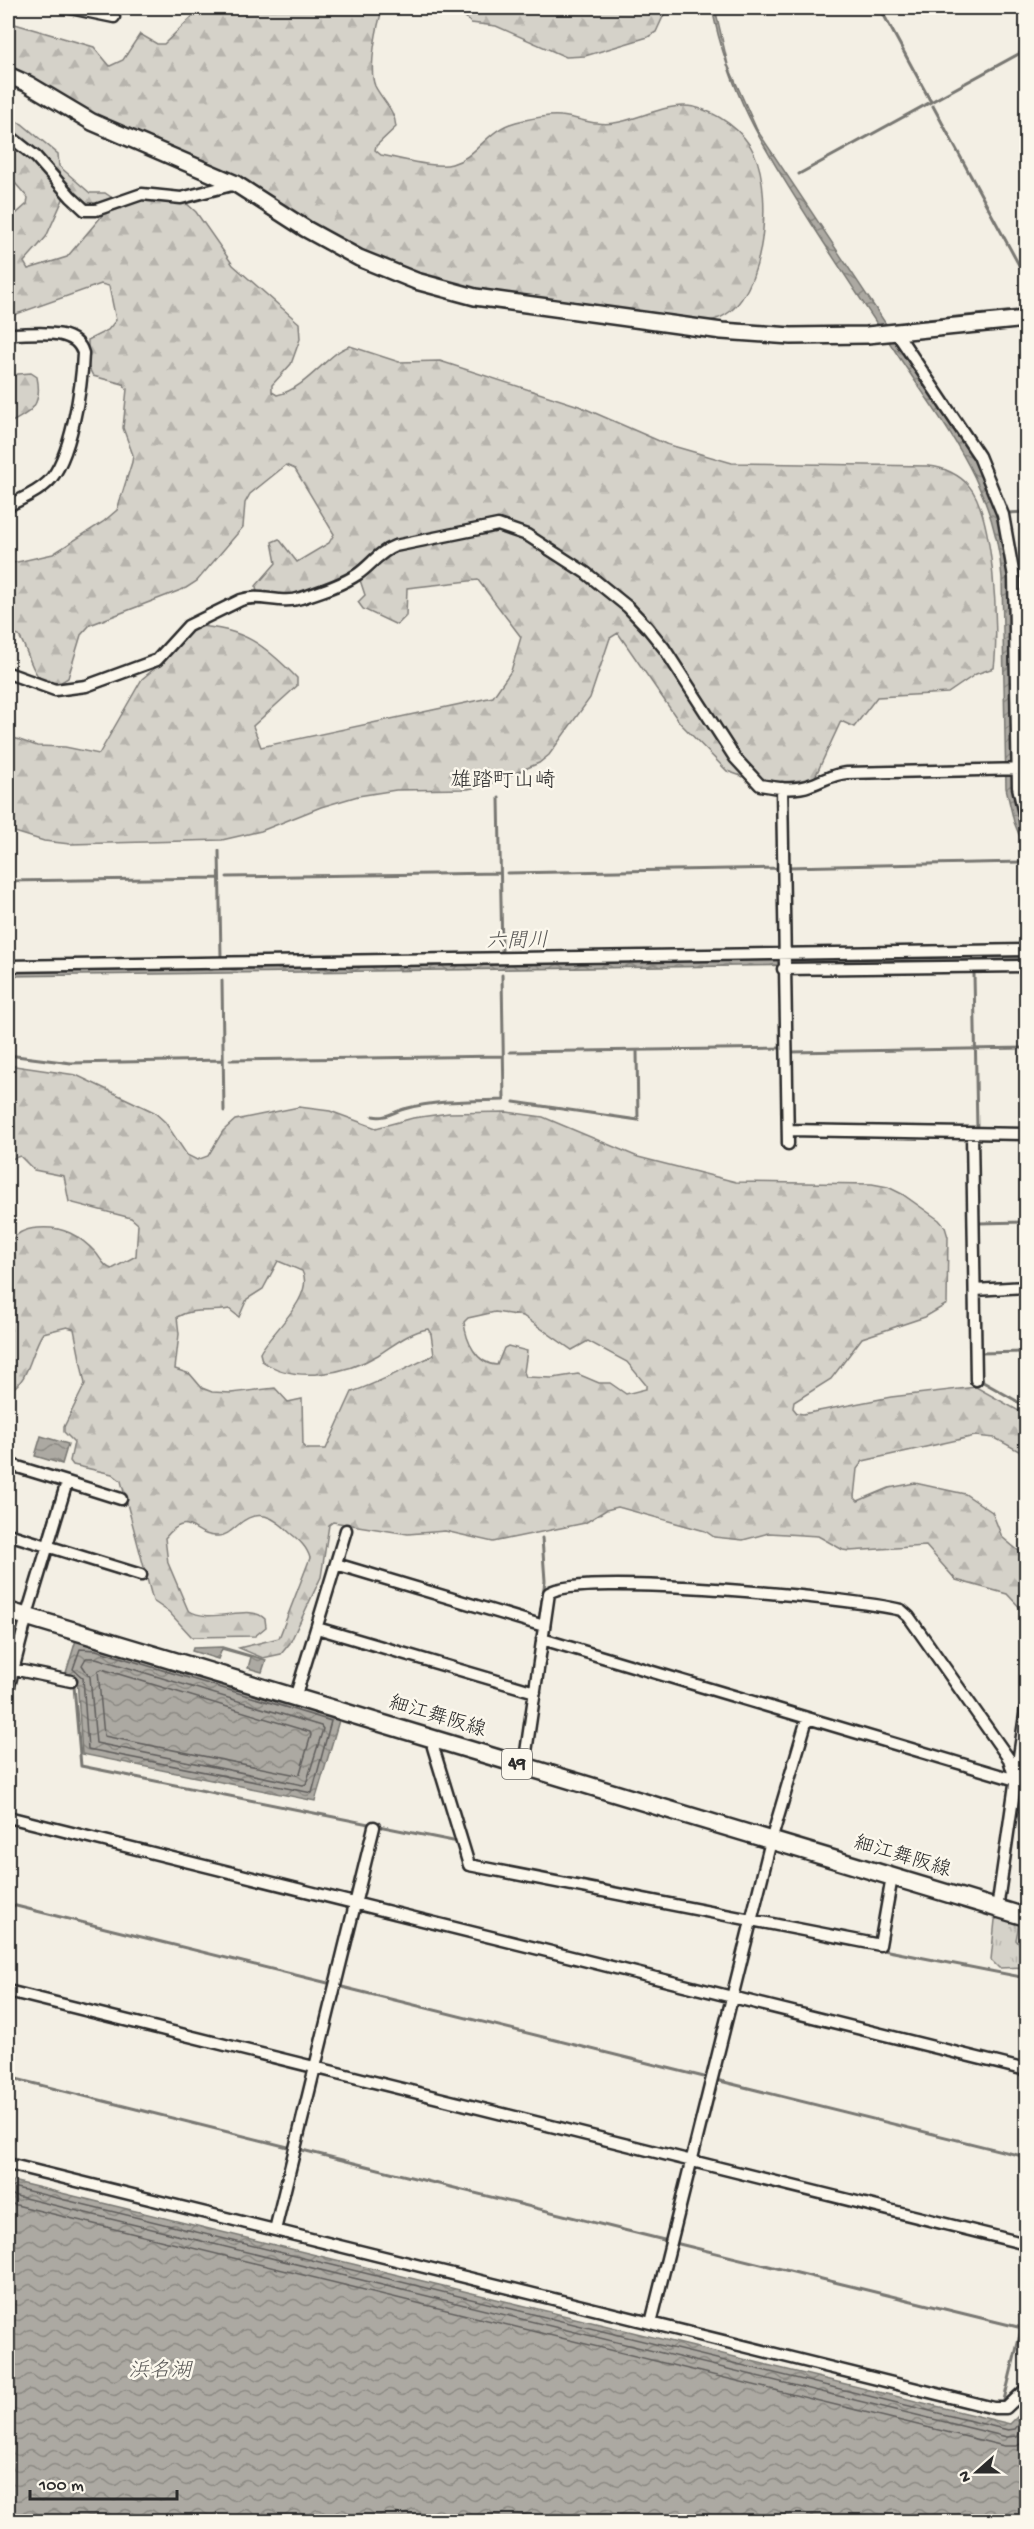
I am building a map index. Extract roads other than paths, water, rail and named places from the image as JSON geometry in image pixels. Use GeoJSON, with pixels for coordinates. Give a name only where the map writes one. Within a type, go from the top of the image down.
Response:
{"type":"FeatureCollection","features":[{"type":"Feature","properties":{"kind":"main road","name":"細江舞阪線"},"geometry":{"type":"LineString","coordinates":[[8,1611],[1026,1917]]}},
{"type":"Feature","properties":{"kind":"street"},"geometry":{"type":"LineString","coordinates":[[70,8],[114,17]]}},
{"type":"Feature","properties":{"kind":"street"},"geometry":{"type":"LineString","coordinates":[[8,75],[28,84],[92,122],[236,184],[306,229],[360,258],[416,281],[475,297],[765,335],[890,333],[1026,319]]}},
{"type":"Feature","properties":{"kind":"street"},"geometry":{"type":"LineString","coordinates":[[8,135],[32,152],[76,204],[85,210],[96,210],[142,194],[181,198],[236,184]]}},
{"type":"Feature","properties":{"kind":"street"},"geometry":{"type":"LineString","coordinates":[[890,333],[970,442],[993,485],[1010,546],[1014,598],[1016,770],[1020,803],[1026,823]]}},
{"type":"Feature","properties":{"kind":"street"},"geometry":{"type":"LineString","coordinates":[[8,334],[66,335],[78,341],[83,353],[69,443],[62,464],[40,489],[8,506]]}},
{"type":"Feature","properties":{"kind":"street"},"geometry":{"type":"LineString","coordinates":[[8,673],[55,690],[86,686],[157,660],[188,626],[241,600],[250,598],[279,602],[301,598],[357,575],[381,552],[395,546],[498,525],[526,534],[586,573],[628,608],[664,648],[753,779],[760,785],[782,788],[805,787],[838,774],[1016,770]]}},
{"type":"Feature","properties":{"kind":"street"},"geometry":{"type":"LineString","coordinates":[[1014,598],[1026,598]]}},
{"type":"Feature","properties":{"kind":"street"},"geometry":{"type":"LineString","coordinates":[[782,788],[788,1144]]}},
{"type":"Feature","properties":{"kind":"street"},"geometry":{"type":"LineString","coordinates":[[785,963],[1026,950]]}},
{"type":"Feature","properties":{"kind":"street"},"geometry":{"type":"LineString","coordinates":[[8,966],[785,963],[1026,966]]}},
{"type":"Feature","properties":{"kind":"street"},"geometry":{"type":"LineString","coordinates":[[788,1130],[912,1131],[972,1135],[1026,1134]]}},
{"type":"Feature","properties":{"kind":"street"},"geometry":{"type":"LineString","coordinates":[[972,1135],[976,1380]]}},
{"type":"Feature","properties":{"kind":"street"},"geometry":{"type":"LineString","coordinates":[[975,1290],[1026,1287]]}},
{"type":"Feature","properties":{"kind":"street"},"geometry":{"type":"LineString","coordinates":[[8,1464],[121,1499]]}},
{"type":"Feature","properties":{"kind":"street"},"geometry":{"type":"LineString","coordinates":[[8,1690],[10,1668],[67,1482]]}},
{"type":"Feature","properties":{"kind":"street"},"geometry":{"type":"LineString","coordinates":[[296,1698],[346,1530]]}},
{"type":"Feature","properties":{"kind":"street"},"geometry":{"type":"LineString","coordinates":[[8,1534],[141,1575]]}},
{"type":"Feature","properties":{"kind":"street"},"geometry":{"type":"LineString","coordinates":[[336,1564],[544,1626]]}},
{"type":"Feature","properties":{"kind":"street"},"geometry":{"type":"LineString","coordinates":[[524,1766],[548,1597],[552,1591],[594,1588],[725,1590],[794,1595],[901,1610],[909,1617],[1009,1759],[1021,1782]]}},
{"type":"Feature","properties":{"kind":"street"},"geometry":{"type":"LineString","coordinates":[[316,1628],[535,1692]]}},
{"type":"Feature","properties":{"kind":"street"},"geometry":{"type":"LineString","coordinates":[[542,1639],[1021,1782]]}},
{"type":"Feature","properties":{"kind":"street"},"geometry":{"type":"LineString","coordinates":[[10,1668],[71,1681]]}},
{"type":"Feature","properties":{"kind":"street"},"geometry":{"type":"LineString","coordinates":[[997,1909],[1021,1782],[1026,1708]]}},
{"type":"Feature","properties":{"kind":"street"},"geometry":{"type":"LineString","coordinates":[[651,2323],[771,1841],[807,1719]]}},
{"type":"Feature","properties":{"kind":"street"},"geometry":{"type":"LineString","coordinates":[[435,1740],[433,1747],[470,1865],[880,1945],[892,1877]]}},
{"type":"Feature","properties":{"kind":"street"},"geometry":{"type":"LineString","coordinates":[[8,1817],[1026,2070]]}},
{"type":"Feature","properties":{"kind":"street"},"geometry":{"type":"LineString","coordinates":[[274,2230],[375,1827]]}},
{"type":"Feature","properties":{"kind":"street"},"geometry":{"type":"LineString","coordinates":[[8,1991],[1026,2244]]}},
{"type":"Feature","properties":{"kind":"street"},"geometry":{"type":"LineString","coordinates":[[8,2164],[994,2408],[1006,2408],[1026,2389]]}},
{"type":"Feature","properties":{"kind":"water"},"geometry":{"type":"Polygon","coordinates":[[[712,8],[715,8],[728,65],[757,130],[975,458],[999,516],[1009,578],[1014,788],[1026,835],[1026,852],[1014,822],[1006,788],[1002,578],[991,518],[981,491],[939,416],[833,258],[763,144],[738,94],[719,39],[712,8]]]}},
{"type":"Feature","properties":{"kind":"water"},"geometry":{"type":"Polygon","coordinates":[[[1026,954],[1026,962],[8,976],[8,970],[1026,954]]]}},
{"type":"Feature","properties":{"kind":"water"},"geometry":{"type":"Polygon","coordinates":[[[41,1436],[68,1444],[62,1464],[35,1456],[41,1436]]]}},
{"type":"Feature","properties":{"kind":"water"},"geometry":{"type":"Polygon","coordinates":[[[76,1640],[340,1717],[315,1801],[82,1754],[77,1678],[65,1676],[76,1640]]]}},
{"type":"Feature","properties":{"kind":"water"},"geometry":{"type":"Polygon","coordinates":[[[222,1647],[266,1660],[262,1672],[248,1668],[251,1657],[222,1649],[218,1659],[192,1651],[193,1648],[222,1647]]]}},
{"type":"Feature","properties":{"kind":"water","name":"浜名湖"},"geometry":{"type":"Polygon","coordinates":[[[8,2180],[1010,2424],[1026,2408],[1026,2521],[8,2521],[8,2180]]]}},
{"type":"Feature","properties":{"kind":"waterway"},"geometry":{"type":"LineString","coordinates":[[880,8],[931,102]]}},
{"type":"Feature","properties":{"kind":"waterway"},"geometry":{"type":"LineString","coordinates":[[799,174],[1026,50]]}},
{"type":"Feature","properties":{"kind":"waterway"},"geometry":{"type":"LineString","coordinates":[[933,106],[1026,278]]}},
{"type":"Feature","properties":{"kind":"waterway"},"geometry":{"type":"LineString","coordinates":[[907,322],[1026,310]]}},
{"type":"Feature","properties":{"kind":"waterway"},"geometry":{"type":"LineString","coordinates":[[966,333],[1016,328]]}},
{"type":"Feature","properties":{"kind":"waterway"},"geometry":{"type":"LineString","coordinates":[[1008,513],[1026,512]]}},
{"type":"Feature","properties":{"kind":"waterway"},"geometry":{"type":"LineString","coordinates":[[777,794],[778,876]]}},
{"type":"Feature","properties":{"kind":"waterway","name":"六間川"},"geometry":{"type":"LineString","coordinates":[[499,798],[502,953]]}},
{"type":"Feature","properties":{"kind":"waterway"},"geometry":{"type":"LineString","coordinates":[[219,851],[221,957]]}},
{"type":"Feature","properties":{"kind":"waterway"},"geometry":{"type":"LineString","coordinates":[[787,867],[1021,862]]}},
{"type":"Feature","properties":{"kind":"waterway"},"geometry":{"type":"LineString","coordinates":[[507,873],[778,868]]}},
{"type":"Feature","properties":{"kind":"waterway"},"geometry":{"type":"LineString","coordinates":[[227,877],[500,873]]}},
{"type":"Feature","properties":{"kind":"waterway"},"geometry":{"type":"LineString","coordinates":[[8,881],[219,878]]}},
{"type":"Feature","properties":{"kind":"waterway"},"geometry":{"type":"LineString","coordinates":[[974,974],[977,1129]]}},
{"type":"Feature","properties":{"kind":"waterway"},"geometry":{"type":"LineString","coordinates":[[373,1116],[385,1116],[429,1104],[504,1100],[502,975]]}},
{"type":"Feature","properties":{"kind":"waterway"},"geometry":{"type":"LineString","coordinates":[[222,981],[224,1111]]}},
{"type":"Feature","properties":{"kind":"waterway"},"geometry":{"type":"LineString","coordinates":[[510,1052],[782,1048]]}},
{"type":"Feature","properties":{"kind":"waterway"},"geometry":{"type":"LineString","coordinates":[[791,1052],[1026,1048]]}},
{"type":"Feature","properties":{"kind":"waterway"},"geometry":{"type":"LineString","coordinates":[[514,1102],[638,1120],[637,1051]]}},
{"type":"Feature","properties":{"kind":"waterway"},"geometry":{"type":"LineString","coordinates":[[8,1055],[71,1063],[223,1060]]}},
{"type":"Feature","properties":{"kind":"waterway"},"geometry":{"type":"LineString","coordinates":[[230,1060],[503,1056]]}},
{"type":"Feature","properties":{"kind":"waterway"},"geometry":{"type":"LineString","coordinates":[[978,1223],[1026,1222]]}},
{"type":"Feature","properties":{"kind":"waterway"},"geometry":{"type":"LineString","coordinates":[[980,1353],[1026,1352]]}},
{"type":"Feature","properties":{"kind":"waterway"},"geometry":{"type":"LineString","coordinates":[[980,1371],[983,1382],[1026,1409]]}},
{"type":"Feature","properties":{"kind":"waterway"},"geometry":{"type":"LineString","coordinates":[[43,1541],[60,1486]]}},
{"type":"Feature","properties":{"kind":"waterway"},"geometry":{"type":"LineString","coordinates":[[539,1621],[545,1581],[542,1538]]}},
{"type":"Feature","properties":{"kind":"waterway"},"geometry":{"type":"LineString","coordinates":[[25,1602],[42,1547]]}},
{"type":"Feature","properties":{"kind":"waterway"},"geometry":{"type":"LineString","coordinates":[[72,1685],[74,1686],[81,1766],[458,1842]]}},
{"type":"Feature","properties":{"kind":"waterway"},"geometry":{"type":"LineString","coordinates":[[8,1904],[332,1984]]}},
{"type":"Feature","properties":{"kind":"waterway"},"geometry":{"type":"LineString","coordinates":[[878,1949],[1026,1978]]}},
{"type":"Feature","properties":{"kind":"waterway"},"geometry":{"type":"LineString","coordinates":[[338,1986],[708,2078]]}},
{"type":"Feature","properties":{"kind":"waterway"},"geometry":{"type":"LineString","coordinates":[[8,2077],[292,2148]]}},
{"type":"Feature","properties":{"kind":"waterway"},"geometry":{"type":"LineString","coordinates":[[716,2080],[1026,2157]]}},
{"type":"Feature","properties":{"kind":"waterway"},"geometry":{"type":"LineString","coordinates":[[298,2149],[668,2241]]}},
{"type":"Feature","properties":{"kind":"waterway"},"geometry":{"type":"LineString","coordinates":[[675,2243],[1022,2328]]}},
{"type":"Feature","properties":{"kind":"waterway"},"geometry":{"type":"LineString","coordinates":[[1004,2400],[1026,2310]]}},
{"type":"Feature","properties":{"kind":"district","name":"雄踏町山崎"},"geometry":{"type":"Point","coordinates":[503,782]}}]}
